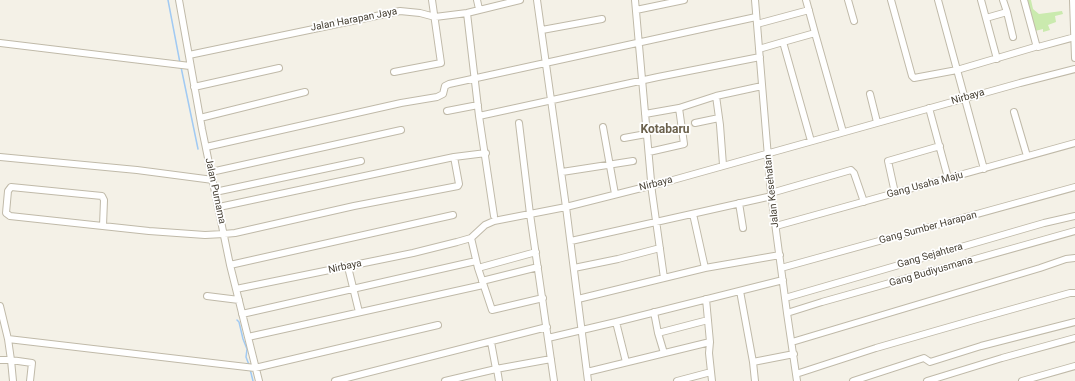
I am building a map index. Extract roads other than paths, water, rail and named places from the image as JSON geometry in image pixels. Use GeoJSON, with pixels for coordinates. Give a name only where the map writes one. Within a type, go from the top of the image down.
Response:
{"type":"FeatureCollection","features":[{"type":"Feature","properties":{"kind":"street","name":"Jalan Purnama"},"geometry":{"type":"LineString","coordinates":[[179,0],[194,87],[215,192],[230,265],[248,337],[251,368],[259,381]]}},
{"type":"Feature","properties":{"kind":"street"},"geometry":{"type":"LineString","coordinates":[[394,72],[441,63],[432,0]]}},
{"type":"Feature","properties":{"kind":"street"},"geometry":{"type":"LineString","coordinates":[[476,0],[479,9]]}},
{"type":"Feature","properties":{"kind":"street","name":"Jalan Harapan Jaya"},"geometry":{"type":"LineString","coordinates":[[189,55],[400,11],[420,13],[435,17],[467,13],[520,0]]}},
{"type":"Feature","properties":{"kind":"street"},"geometry":{"type":"LineString","coordinates":[[537,0],[562,172],[588,381]]}},
{"type":"Feature","properties":{"kind":"street"},"geometry":{"type":"LineString","coordinates":[[635,0],[646,134],[653,201],[664,278]]}},
{"type":"Feature","properties":{"kind":"street"},"geometry":{"type":"LineString","coordinates":[[636,10],[684,0]]}},
{"type":"Feature","properties":{"kind":"street","name":"Jalan Kesehatan"},"geometry":{"type":"LineString","coordinates":[[755,0],[772,195],[782,280],[797,378]]}},
{"type":"Feature","properties":{"kind":"street"},"geometry":{"type":"LineString","coordinates":[[806,0],[843,132]]}},
{"type":"Feature","properties":{"kind":"street"},"geometry":{"type":"LineString","coordinates":[[848,0],[854,21]]}},
{"type":"Feature","properties":{"kind":"street"},"geometry":{"type":"LineString","coordinates":[[891,0],[913,78],[956,70],[1028,50],[1036,46],[1038,47],[1075,37]]}},
{"type":"Feature","properties":{"kind":"street"},"geometry":{"type":"LineString","coordinates":[[938,0],[984,169]]}},
{"type":"Feature","properties":{"kind":"street"},"geometry":{"type":"LineString","coordinates":[[981,0],[997,58]]}},
{"type":"Feature","properties":{"kind":"street"},"geometry":{"type":"LineString","coordinates":[[1003,0],[1013,37]]}},
{"type":"Feature","properties":{"kind":"street"},"geometry":{"type":"LineString","coordinates":[[1024,0],[1036,46]]}},
{"type":"Feature","properties":{"kind":"street"},"geometry":{"type":"LineString","coordinates":[[1073,0],[1075,58]]}},
{"type":"Feature","properties":{"kind":"street"},"geometry":{"type":"LineString","coordinates":[[757,24],[809,10]]}},
{"type":"Feature","properties":{"kind":"street"},"geometry":{"type":"LineString","coordinates":[[986,18],[1007,12]]}},
{"type":"Feature","properties":{"kind":"street"},"geometry":{"type":"LineString","coordinates":[[467,13],[479,116],[486,153],[494,219]]}},
{"type":"Feature","properties":{"kind":"street"},"geometry":{"type":"LineString","coordinates":[[206,147],[442,95],[446,86],[475,79],[756,17]]}},
{"type":"Feature","properties":{"kind":"street"},"geometry":{"type":"LineString","coordinates":[[542,30],[602,19]]}},
{"type":"Feature","properties":{"kind":"street"},"geometry":{"type":"LineString","coordinates":[[759,49],[815,34]]}},
{"type":"Feature","properties":{"kind":"street"},"geometry":{"type":"LineString","coordinates":[[783,42],[811,141]]}},
{"type":"Feature","properties":{"kind":"street"},"geometry":{"type":"LineString","coordinates":[[0,43],[190,65]]}},
{"type":"Feature","properties":{"kind":"street"},"geometry":{"type":"LineString","coordinates":[[479,116],[642,80],[760,57]]}},
{"type":"Feature","properties":{"kind":"street"},"geometry":{"type":"LineString","coordinates":[[194,87],[279,68]]}},
{"type":"Feature","properties":{"kind":"street","name":"Nirbaya"},"geometry":{"type":"LineString","coordinates":[[236,289],[439,247],[471,238],[494,219],[566,207],[652,185],[964,98],[1075,70]]}},
{"type":"Feature","properties":{"kind":"street"},"geometry":{"type":"LineString","coordinates":[[645,114],[679,108],[716,96],[762,86]]}},
{"type":"Feature","properties":{"kind":"street"},"geometry":{"type":"LineString","coordinates":[[200,118],[305,92]]}},
{"type":"Feature","properties":{"kind":"street"},"geometry":{"type":"LineString","coordinates":[[870,94],[877,122]]}},
{"type":"Feature","properties":{"kind":"street"},"geometry":{"type":"LineString","coordinates":[[716,96],[723,166]]}},
{"type":"Feature","properties":{"kind":"street"},"geometry":{"type":"LineString","coordinates":[[447,111],[478,105]]}},
{"type":"Feature","properties":{"kind":"street"},"geometry":{"type":"LineString","coordinates":[[649,152],[684,144],[679,108]]}},
{"type":"Feature","properties":{"kind":"street"},"geometry":{"type":"LineString","coordinates":[[929,108],[948,178]]}},
{"type":"Feature","properties":{"kind":"street"},"geometry":{"type":"LineString","coordinates":[[1014,112],[1027,156]]}},
{"type":"Feature","properties":{"kind":"street"},"geometry":{"type":"LineString","coordinates":[[695,123],[719,118]]}},
{"type":"Feature","properties":{"kind":"street"},"geometry":{"type":"LineString","coordinates":[[519,123],[530,214],[554,381]]}},
{"type":"Feature","properties":{"kind":"street"},"geometry":{"type":"LineString","coordinates":[[603,127],[615,194]]}},
{"type":"Feature","properties":{"kind":"street"},"geometry":{"type":"LineString","coordinates":[[211,172],[400,130]]}},
{"type":"Feature","properties":{"kind":"street"},"geometry":{"type":"LineString","coordinates":[[624,138],[646,134]]}},
{"type":"Feature","properties":{"kind":"street","name":"Gang Usaha Maju"},"geometry":{"type":"LineString","coordinates":[[776,226],[1075,143]]}},
{"type":"Feature","properties":{"kind":"street"},"geometry":{"type":"LineString","coordinates":[[896,193],[888,161],[940,146]]}},
{"type":"Feature","properties":{"kind":"street"},"geometry":{"type":"LineString","coordinates":[[219,207],[454,157],[486,153]]}},
{"type":"Feature","properties":{"kind":"street"},"geometry":{"type":"LineString","coordinates":[[0,157],[137,170],[213,180]]}},
{"type":"Feature","properties":{"kind":"street"},"geometry":{"type":"LineString","coordinates":[[103,226],[104,200],[102,196],[12,187],[8,191],[6,213],[8,215],[103,226],[149,231],[205,235],[224,234],[235,233],[354,206],[458,186],[459,184],[454,157]]}},
{"type":"Feature","properties":{"kind":"street"},"geometry":{"type":"LineString","coordinates":[[562,172],[633,160]]}},
{"type":"Feature","properties":{"kind":"street"},"geometry":{"type":"LineString","coordinates":[[215,192],[361,161]]}},
{"type":"Feature","properties":{"kind":"street"},"geometry":{"type":"LineString","coordinates":[[571,241],[772,195],[851,170],[854,173],[864,202]]}},
{"type":"Feature","properties":{"kind":"street","name":"Gang Sumber Harapan"},"geometry":{"type":"LineString","coordinates":[[781,268],[1075,187]]}},
{"type":"Feature","properties":{"kind":"street"},"geometry":{"type":"LineString","coordinates":[[738,203],[743,228]]}},
{"type":"Feature","properties":{"kind":"street"},"geometry":{"type":"LineString","coordinates":[[693,214],[705,268]]}},
{"type":"Feature","properties":{"kind":"street"},"geometry":{"type":"LineString","coordinates":[[230,265],[453,215]]}},
{"type":"Feature","properties":{"kind":"street","name":"Gang Sejahtera"},"geometry":{"type":"LineString","coordinates":[[785,298],[1044,222],[1075,216]]}},
{"type":"Feature","properties":{"kind":"street","name":"Gang Budiyusmana"},"geometry":{"type":"LineString","coordinates":[[787,314],[822,302],[1075,231]]}},
{"type":"Feature","properties":{"kind":"street"},"geometry":{"type":"LineString","coordinates":[[471,238],[478,268],[492,310],[543,298]]}},
{"type":"Feature","properties":{"kind":"street"},"geometry":{"type":"LineString","coordinates":[[574,268],[618,259],[660,248]]}},
{"type":"Feature","properties":{"kind":"street"},"geometry":{"type":"LineString","coordinates":[[478,268],[536,252]]}},
{"type":"Feature","properties":{"kind":"street"},"geometry":{"type":"LineString","coordinates":[[578,300],[705,268],[780,254]]}},
{"type":"Feature","properties":{"kind":"street"},"geometry":{"type":"LineString","coordinates":[[792,342],[1040,268],[1066,258],[1075,258]]}},
{"type":"Feature","properties":{"kind":"street"},"geometry":{"type":"LineString","coordinates":[[242,314],[476,261]]}},
{"type":"Feature","properties":{"kind":"street"},"geometry":{"type":"LineString","coordinates":[[348,267],[359,312]]}},
{"type":"Feature","properties":{"kind":"street"},"geometry":{"type":"LineString","coordinates":[[248,337],[483,283],[538,267]]}},
{"type":"Feature","properties":{"kind":"street"},"geometry":{"type":"LineString","coordinates":[[548,338],[782,280]]}},
{"type":"Feature","properties":{"kind":"street"},"geometry":{"type":"LineString","coordinates":[[740,291],[755,381]]}},
{"type":"Feature","properties":{"kind":"street"},"geometry":{"type":"LineString","coordinates":[[789,381],[876,348],[1070,293],[1075,293]]}},
{"type":"Feature","properties":{"kind":"street"},"geometry":{"type":"LineString","coordinates":[[207,296],[239,300]]}},
{"type":"Feature","properties":{"kind":"street"},"geometry":{"type":"LineString","coordinates":[[706,299],[712,381]]}},
{"type":"Feature","properties":{"kind":"street"},"geometry":{"type":"LineString","coordinates":[[0,306],[1,317],[8,339],[13,381]]}},
{"type":"Feature","properties":{"kind":"street"},"geometry":{"type":"LineString","coordinates":[[654,312],[664,353]]}},
{"type":"Feature","properties":{"kind":"street"},"geometry":{"type":"LineString","coordinates":[[658,333],[708,320]]}},
{"type":"Feature","properties":{"kind":"street"},"geometry":{"type":"LineString","coordinates":[[616,322],[626,362]]}},
{"type":"Feature","properties":{"kind":"street"},"geometry":{"type":"LineString","coordinates":[[852,381],[924,358],[930,362],[981,346],[1075,322]]}},
{"type":"Feature","properties":{"kind":"street"},"geometry":{"type":"LineString","coordinates":[[8,339],[251,368],[438,325]]}},
{"type":"Feature","properties":{"kind":"street"},"geometry":{"type":"LineString","coordinates":[[335,381],[547,327]]}},
{"type":"Feature","properties":{"kind":"street"},"geometry":{"type":"LineString","coordinates":[[927,381],[1075,338]]}},
{"type":"Feature","properties":{"kind":"street"},"geometry":{"type":"LineString","coordinates":[[491,342],[499,381]]}},
{"type":"Feature","properties":{"kind":"street"},"geometry":{"type":"LineString","coordinates":[[586,372],[710,342]]}},
{"type":"Feature","properties":{"kind":"street"},"geometry":{"type":"LineString","coordinates":[[753,362],[794,354]]}},
{"type":"Feature","properties":{"kind":"street"},"geometry":{"type":"LineString","coordinates":[[445,381],[496,369],[551,359]]}},
{"type":"Feature","properties":{"kind":"street"},"geometry":{"type":"LineString","coordinates":[[0,360],[32,363],[30,381]]}},
{"type":"Feature","properties":{"kind":"street"},"geometry":{"type":"LineString","coordinates":[[1022,381],[1075,366]]}},
{"type":"Feature","properties":{"kind":"street"},"geometry":{"type":"LineString","coordinates":[[678,381],[711,372]]}},
{"type":"Feature","properties":{"kind":"waterway"},"geometry":{"type":"LineString","coordinates":[[168,0],[180,63]]}},
{"type":"Feature","properties":{"kind":"waterway"},"geometry":{"type":"LineString","coordinates":[[181,67],[198,149]]}},
{"type":"Feature","properties":{"kind":"waterway"},"geometry":{"type":"LineString","coordinates":[[237,320],[239,322],[247,349],[246,357],[249,365]]}},
{"type":"Feature","properties":{"kind":"waterway"},"geometry":{"type":"LineString","coordinates":[[250,369],[253,381]]}},
{"type":"Feature","properties":{"kind":"district","name":"Kotabaru"},"geometry":{"type":"Point","coordinates":[665,130]}}]}
